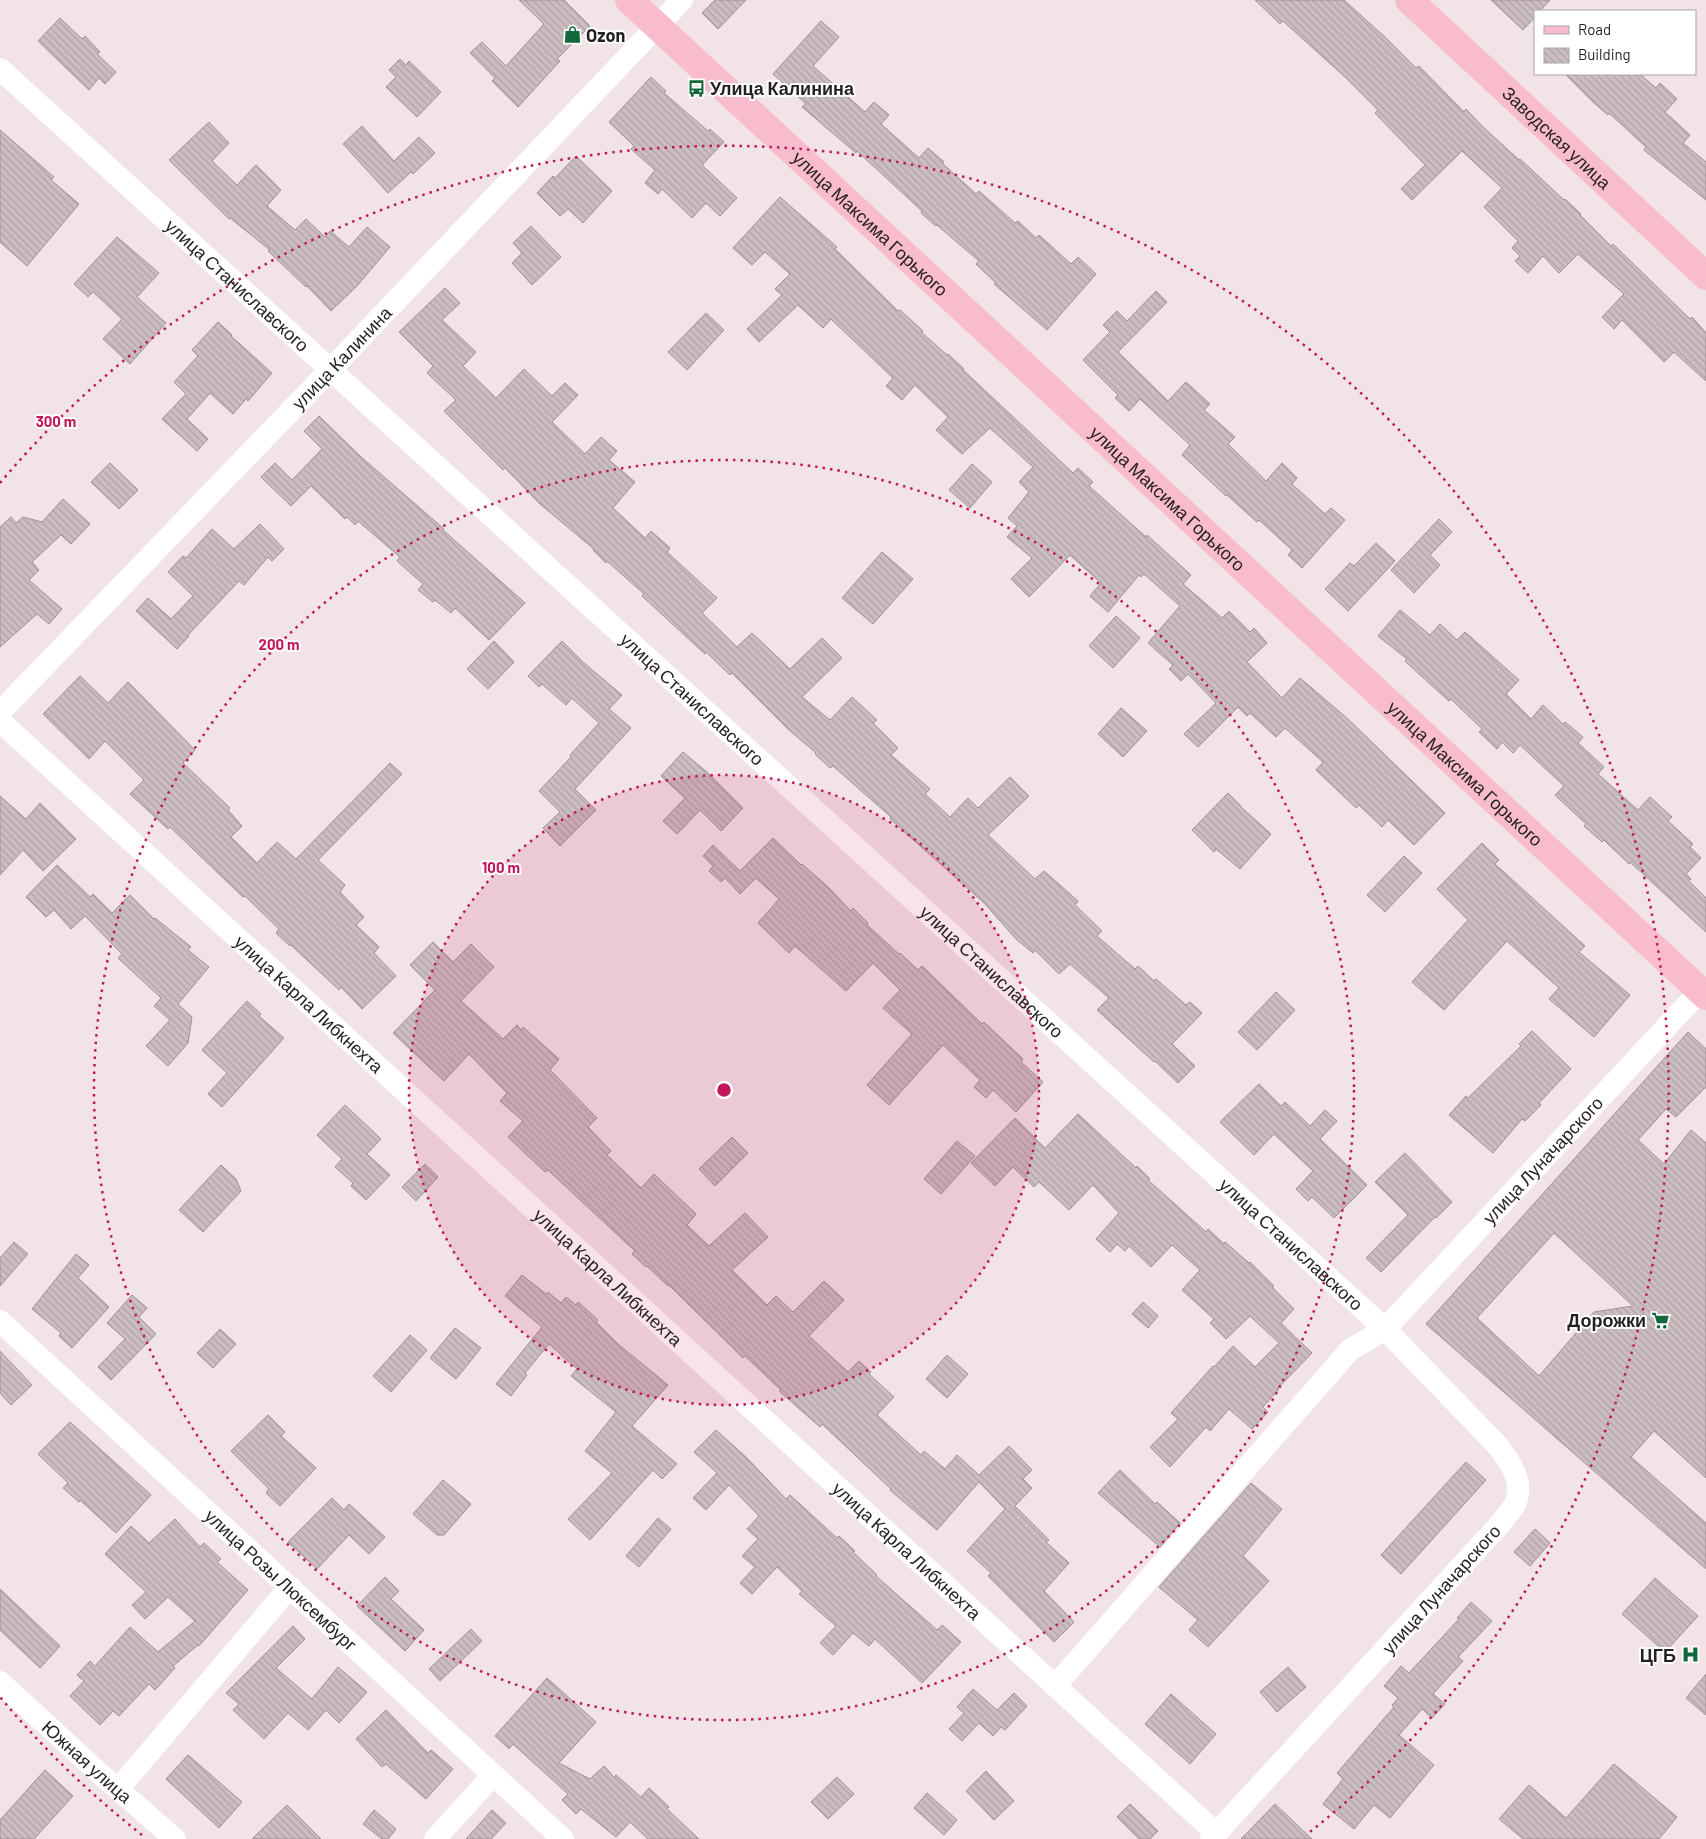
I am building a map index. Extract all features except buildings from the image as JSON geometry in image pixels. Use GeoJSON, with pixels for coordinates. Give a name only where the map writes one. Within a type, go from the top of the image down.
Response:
{"type":"FeatureCollection","features":[{"type":"Feature","properties":{"kind":"main road","name":"улица Максима Горького"},"geometry":{"type":"LineString","coordinates":[[628,0],[1703,994]]}},
{"type":"Feature","properties":{"kind":"main road","name":"Заводская улица"},"geometry":{"type":"LineString","coordinates":[[1408,0],[1706,276]]}},
{"type":"Feature","properties":{"kind":"street","name":"улица Калинина"},"geometry":{"type":"LineString","coordinates":[[0,712],[331,369],[682,0]]}},
{"type":"Feature","properties":{"kind":"street","name":"улица Станиславского"},"geometry":{"type":"LineString","coordinates":[[0,69],[1384,1329]]}},
{"type":"Feature","properties":{"kind":"street","name":"улица Карла Либкнехта"},"geometry":{"type":"LineString","coordinates":[[0,722],[1055,1686],[1213,1836]]}},
{"type":"Feature","properties":{"kind":"street","name":"улица Луначарского"},"geometry":{"type":"LineString","coordinates":[[1055,1686],[1350,1350],[1384,1329],[1703,994]]}},
{"type":"Feature","properties":{"kind":"street","name":"улица Розы Люксембург"},"geometry":{"type":"LineString","coordinates":[[0,1321],[563,1839]]}},
{"type":"Feature","properties":{"kind":"street","name":"улица Луначарского"},"geometry":{"type":"LineString","coordinates":[[1213,1836],[1501,1523],[1516,1502],[1518,1482],[1512,1464],[1498,1446],[1384,1329]]}},
{"type":"Feature","properties":{"kind":"street"},"geometry":{"type":"LineString","coordinates":[[119,1788],[290,1588]]}},
{"type":"Feature","properties":{"kind":"street","name":"Южная улица"},"geometry":{"type":"LineString","coordinates":[[0,1682],[175,1839]]}},
{"type":"Feature","properties":{"kind":"street"},"geometry":{"type":"LineString","coordinates":[[435,1839],[494,1775]]}},
{"type":"Feature","properties":{"kind":"place","name":"Ozon"},"geometry":{"type":"Point","coordinates":[572,35]}},
{"type":"Feature","properties":{"kind":"place","name":"Улица Калинина"},"geometry":{"type":"Point","coordinates":[696,88]}},
{"type":"Feature","properties":{"kind":"place","name":"Дорожки"},"geometry":{"type":"Point","coordinates":[1660,1320]}},
{"type":"Feature","properties":{"kind":"place","name":"ЦГБ"},"geometry":{"type":"Point","coordinates":[1690,1655]}}]}
